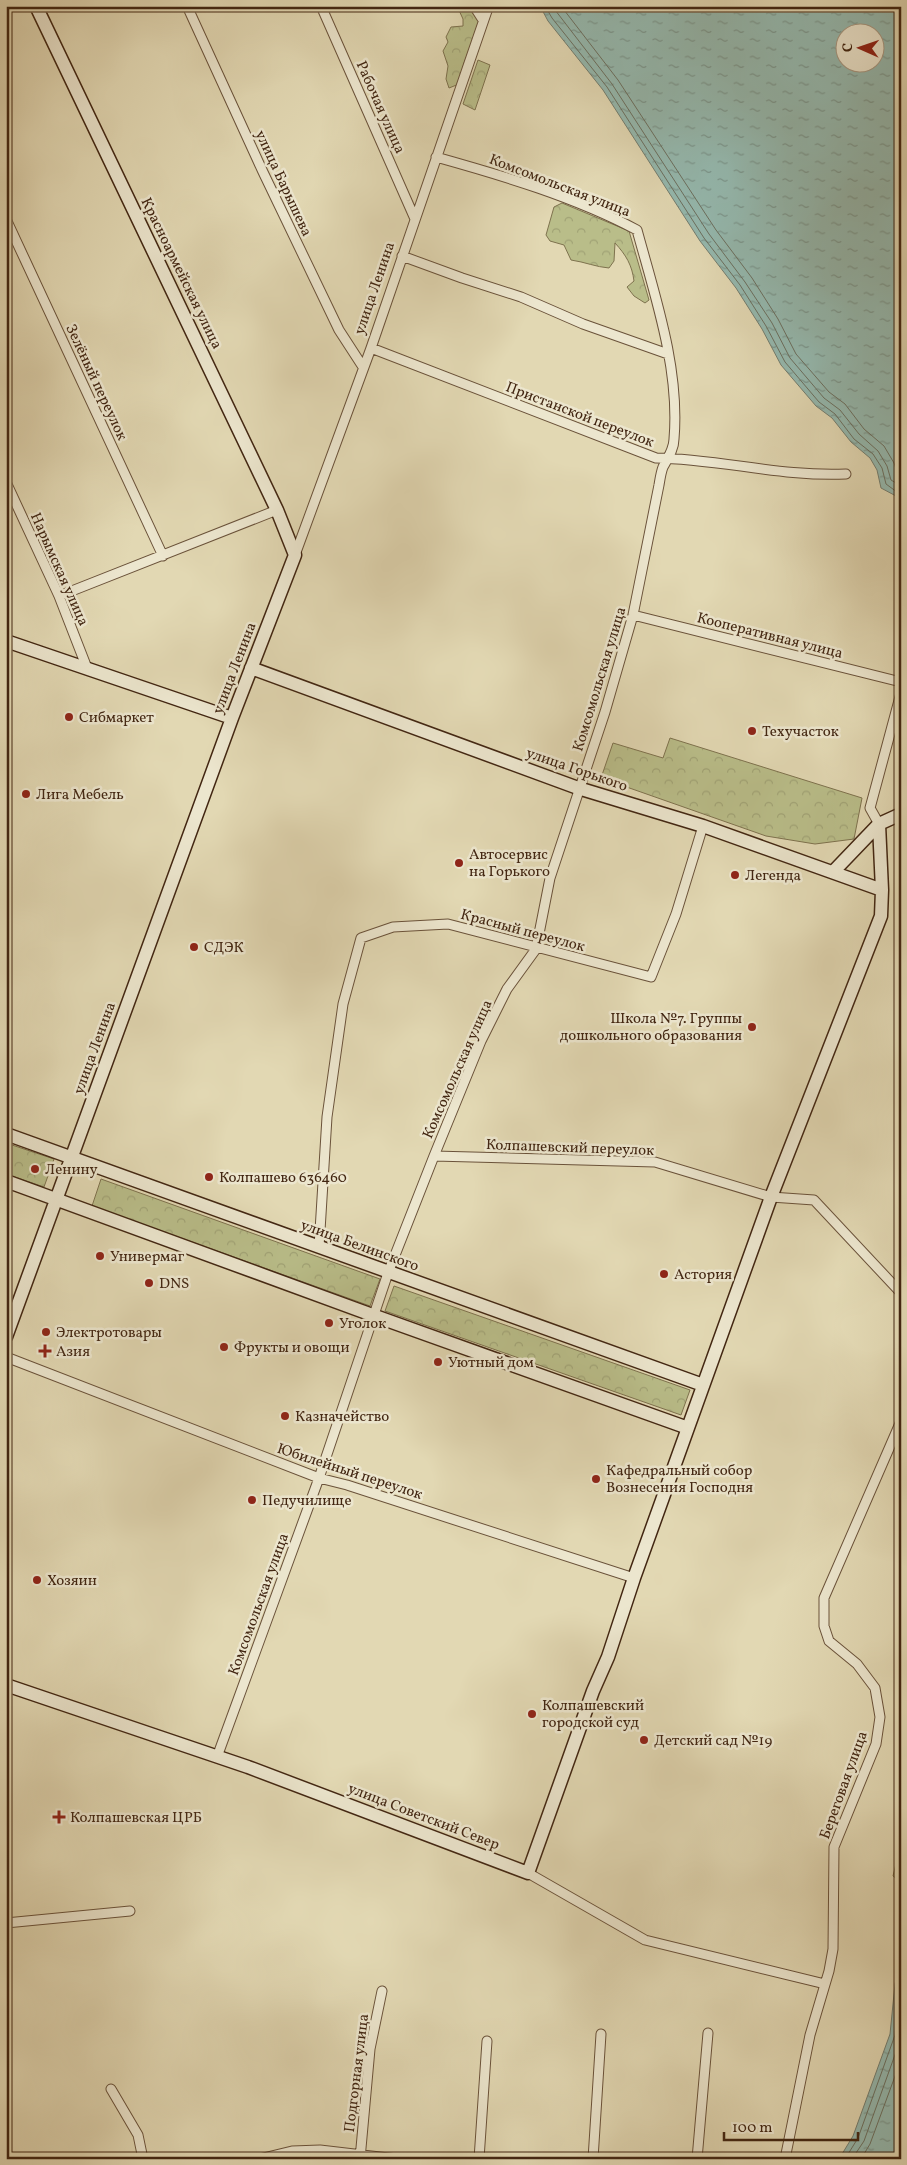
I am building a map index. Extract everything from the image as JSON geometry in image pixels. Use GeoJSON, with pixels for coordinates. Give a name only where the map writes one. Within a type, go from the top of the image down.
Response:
{"type":"FeatureCollection","features":[{"type":"Feature","properties":{"kind":"street","name":"Красноармейская улица"},"geometry":{"type":"LineString","coordinates":[[36,6],[277,510],[295,555]]}},
{"type":"Feature","properties":{"kind":"street","name":"улица Барышева"},"geometry":{"type":"LineString","coordinates":[[186,6],[263,172],[340,330],[364,367]]}},
{"type":"Feature","properties":{"kind":"street","name":"Рабочая улица"},"geometry":{"type":"LineString","coordinates":[[321,6],[415,219]]}},
{"type":"Feature","properties":{"kind":"street"},"geometry":{"type":"LineString","coordinates":[[474,6],[483,20]]}},
{"type":"Feature","properties":{"kind":"street","name":"улица Ленина"},"geometry":{"type":"LineString","coordinates":[[6,1337],[232,718],[295,555],[371,348],[488,8]]}},
{"type":"Feature","properties":{"kind":"street","name":"Комсомольская улица"},"geometry":{"type":"LineString","coordinates":[[217,1757],[319,1478],[388,1273],[434,1156],[481,1041],[507,989],[536,949],[550,878],[578,788],[605,712],[633,615],[663,467],[669,458],[674,440],[674,403],[668,354],[637,230],[618,220],[544,190],[436,157]]}},
{"type":"Feature","properties":{"kind":"street","name":"Зелёный переулок"},"geometry":{"type":"LineString","coordinates":[[6,219],[163,556]]}},
{"type":"Feature","properties":{"kind":"street"},"geometry":{"type":"LineString","coordinates":[[402,256],[522,297],[583,324],[668,354]]}},
{"type":"Feature","properties":{"kind":"street","name":"Пристанской переулок"},"geometry":{"type":"LineString","coordinates":[[371,348],[656,458],[690,459],[789,473],[817,475],[846,474]]}},
{"type":"Feature","properties":{"kind":"street","name":"Нарымская улица"},"geometry":{"type":"LineString","coordinates":[[6,482],[59,596],[87,668]]}},
{"type":"Feature","properties":{"kind":"street"},"geometry":{"type":"LineString","coordinates":[[59,596],[277,510]]}},
{"type":"Feature","properties":{"kind":"street","name":"Кооперативная улица"},"geometry":{"type":"LineString","coordinates":[[633,615],[901,682]]}},
{"type":"Feature","properties":{"kind":"street"},"geometry":{"type":"LineString","coordinates":[[6,641],[232,718]]}},
{"type":"Feature","properties":{"kind":"street","name":"улица Горького"},"geometry":{"type":"LineString","coordinates":[[252,668],[578,788],[703,826],[882,890]]}},
{"type":"Feature","properties":{"kind":"street"},"geometry":{"type":"LineString","coordinates":[[528,1873],[593,1692],[608,1658],[634,1578],[771,1197],[881,916],[882,890],[879,824],[870,808],[901,693]]}},
{"type":"Feature","properties":{"kind":"street"},"geometry":{"type":"LineString","coordinates":[[833,872],[879,824],[901,814]]}},
{"type":"Feature","properties":{"kind":"street","name":"Красный переулок"},"geometry":{"type":"LineString","coordinates":[[319,1247],[327,1117],[343,1004],[361,938],[393,927],[448,924],[536,949],[651,977],[676,914],[703,826]]}},
{"type":"Feature","properties":{"kind":"street","name":"улица Белинского"},"geometry":{"type":"LineString","coordinates":[[6,1134],[703,1385]]}},
{"type":"Feature","properties":{"kind":"street","name":"Колпашевский переулок"},"geometry":{"type":"LineString","coordinates":[[434,1156],[655,1162],[771,1197],[814,1200],[901,1293]]}},
{"type":"Feature","properties":{"kind":"street"},"geometry":{"type":"LineString","coordinates":[[6,1181],[374,1316],[688,1428]]}},
{"type":"Feature","properties":{"kind":"street","name":"Юбилейный переулок"},"geometry":{"type":"LineString","coordinates":[[6,1358],[319,1478],[347,1485],[634,1578]]}},
{"type":"Feature","properties":{"kind":"street","name":"Береговая улица"},"geometry":{"type":"LineString","coordinates":[[785,2159],[810,2035],[833,1949],[834,1847],[876,1744],[880,1717],[875,1688],[858,1664],[829,1641],[824,1626],[824,1598],[901,1422]]}},
{"type":"Feature","properties":{"kind":"street","name":"улица Советский Север"},"geometry":{"type":"LineString","coordinates":[[6,1685],[217,1757],[528,1873],[645,1940],[825,1984]]}},
{"type":"Feature","properties":{"kind":"street"},"geometry":{"type":"LineString","coordinates":[[6,1923],[130,1910]]}},
{"type":"Feature","properties":{"kind":"street","name":"Подгорная улица"},"geometry":{"type":"LineString","coordinates":[[360,2157],[370,2049],[382,1991]]}},
{"type":"Feature","properties":{"kind":"street"},"geometry":{"type":"LineString","coordinates":[[697,2159],[708,2033]]}},
{"type":"Feature","properties":{"kind":"street"},"geometry":{"type":"LineString","coordinates":[[593,2159],[601,2034]]}},
{"type":"Feature","properties":{"kind":"street"},"geometry":{"type":"LineString","coordinates":[[480,2159],[487,2041]]}},
{"type":"Feature","properties":{"kind":"street"},"geometry":{"type":"LineString","coordinates":[[111,2089],[138,2135],[143,2159]]}},
{"type":"Feature","properties":{"kind":"street"},"geometry":{"type":"LineString","coordinates":[[259,2159],[292,2151],[320,2150],[360,2157],[397,2159]]}},
{"type":"Feature","properties":{"kind":"green space"},"geometry":{"type":"Polygon","coordinates":[[[457,6],[473,6],[481,19],[464,63],[459,84],[449,88],[446,79],[448,66],[443,51],[448,42],[446,37],[451,27],[463,26],[463,19],[457,6]]]}},
{"type":"Feature","properties":{"kind":"green space"},"geometry":{"type":"Polygon","coordinates":[[[478,60],[490,65],[475,110],[463,104],[478,60]]]}},
{"type":"Feature","properties":{"kind":"green space"},"geometry":{"type":"Polygon","coordinates":[[[562,203],[629,231],[649,300],[645,303],[634,296],[627,287],[634,281],[632,270],[625,256],[615,243],[614,261],[609,268],[571,260],[564,245],[550,241],[546,235],[554,207],[562,203]]]}},
{"type":"Feature","properties":{"kind":"green space"},"geometry":{"type":"Polygon","coordinates":[[[670,738],[862,798],[854,839],[815,844],[766,836],[601,778],[613,743],[663,758],[670,738]]]}},
{"type":"Feature","properties":{"kind":"green space"},"geometry":{"type":"Polygon","coordinates":[[[6,1143],[54,1159],[44,1187],[6,1174],[6,1143]]]}},
{"type":"Feature","properties":{"kind":"green space"},"geometry":{"type":"Polygon","coordinates":[[[101,1179],[380,1279],[370,1306],[92,1206],[101,1179]]]}},
{"type":"Feature","properties":{"kind":"green space"},"geometry":{"type":"Polygon","coordinates":[[[394,1286],[690,1390],[681,1415],[385,1311],[394,1286]]]}},
{"type":"Feature","properties":{"kind":"green space"},"geometry":{"type":"Polygon","coordinates":[[[901,1843],[901,1882],[893,1876],[901,1843]]]}},
{"type":"Feature","properties":{"kind":"water"},"geometry":{"type":"Polygon","coordinates":[[[540,6],[901,6],[901,512],[896,496],[881,488],[877,470],[870,458],[851,442],[832,418],[816,406],[781,365],[762,329],[736,288],[700,241],[603,90],[548,21],[540,6]]]}},
{"type":"Feature","properties":{"kind":"water"},"geometry":{"type":"Polygon","coordinates":[[[901,1960],[901,2159],[839,2159],[853,2136],[890,2034],[895,1984],[901,1960]]]}},
{"type":"Feature","properties":{"kind":"place","name":"Сибмаркет"},"geometry":{"type":"Point","coordinates":[69,717]}},
{"type":"Feature","properties":{"kind":"place","name":"Техучасток"},"geometry":{"type":"Point","coordinates":[752,731]}},
{"type":"Feature","properties":{"kind":"place","name":"Лига Мебель"},"geometry":{"type":"Point","coordinates":[26,794]}},
{"type":"Feature","properties":{"kind":"place","name":"Автосервис на Горького"},"geometry":{"type":"Point","coordinates":[459,863]}},
{"type":"Feature","properties":{"kind":"place","name":"Легенда"},"geometry":{"type":"Point","coordinates":[735,875]}},
{"type":"Feature","properties":{"kind":"place","name":"СДЭК"},"geometry":{"type":"Point","coordinates":[194,947]}},
{"type":"Feature","properties":{"kind":"place","name":"Школа №7. Группы дошкольного образования"},"geometry":{"type":"Point","coordinates":[752,1027]}},
{"type":"Feature","properties":{"kind":"place","name":"Ленину"},"geometry":{"type":"Point","coordinates":[35,1169]}},
{"type":"Feature","properties":{"kind":"place","name":"Колпашево 636460"},"geometry":{"type":"Point","coordinates":[209,1177]}},
{"type":"Feature","properties":{"kind":"place","name":"Универмаг"},"geometry":{"type":"Point","coordinates":[100,1256]}},
{"type":"Feature","properties":{"kind":"place","name":"Астория"},"geometry":{"type":"Point","coordinates":[664,1274]}},
{"type":"Feature","properties":{"kind":"place","name":"DNS"},"geometry":{"type":"Point","coordinates":[149,1283]}},
{"type":"Feature","properties":{"kind":"place","name":"Уголок"},"geometry":{"type":"Point","coordinates":[329,1323]}},
{"type":"Feature","properties":{"kind":"place","name":"Электротовары"},"geometry":{"type":"Point","coordinates":[46,1332]}},
{"type":"Feature","properties":{"kind":"place","name":"Фрукты и овощи"},"geometry":{"type":"Point","coordinates":[224,1347]}},
{"type":"Feature","properties":{"kind":"place","name":"Азия"},"geometry":{"type":"Point","coordinates":[45,1351]}},
{"type":"Feature","properties":{"kind":"place","name":"Уютный дом"},"geometry":{"type":"Point","coordinates":[438,1362]}},
{"type":"Feature","properties":{"kind":"place","name":"Казначейство"},"geometry":{"type":"Point","coordinates":[285,1416]}},
{"type":"Feature","properties":{"kind":"place","name":"Кафедральный собор Вознесения Господня"},"geometry":{"type":"Point","coordinates":[596,1479]}},
{"type":"Feature","properties":{"kind":"place","name":"Педучилище"},"geometry":{"type":"Point","coordinates":[252,1500]}},
{"type":"Feature","properties":{"kind":"place","name":"Хозяин"},"geometry":{"type":"Point","coordinates":[37,1580]}},
{"type":"Feature","properties":{"kind":"place","name":"Колпашевский городской суд"},"geometry":{"type":"Point","coordinates":[532,1714]}},
{"type":"Feature","properties":{"kind":"place","name":"Детский сад №19"},"geometry":{"type":"Point","coordinates":[644,1740]}},
{"type":"Feature","properties":{"kind":"place","name":"Колпашевская ЦРБ"},"geometry":{"type":"Point","coordinates":[59,1817]}}]}
